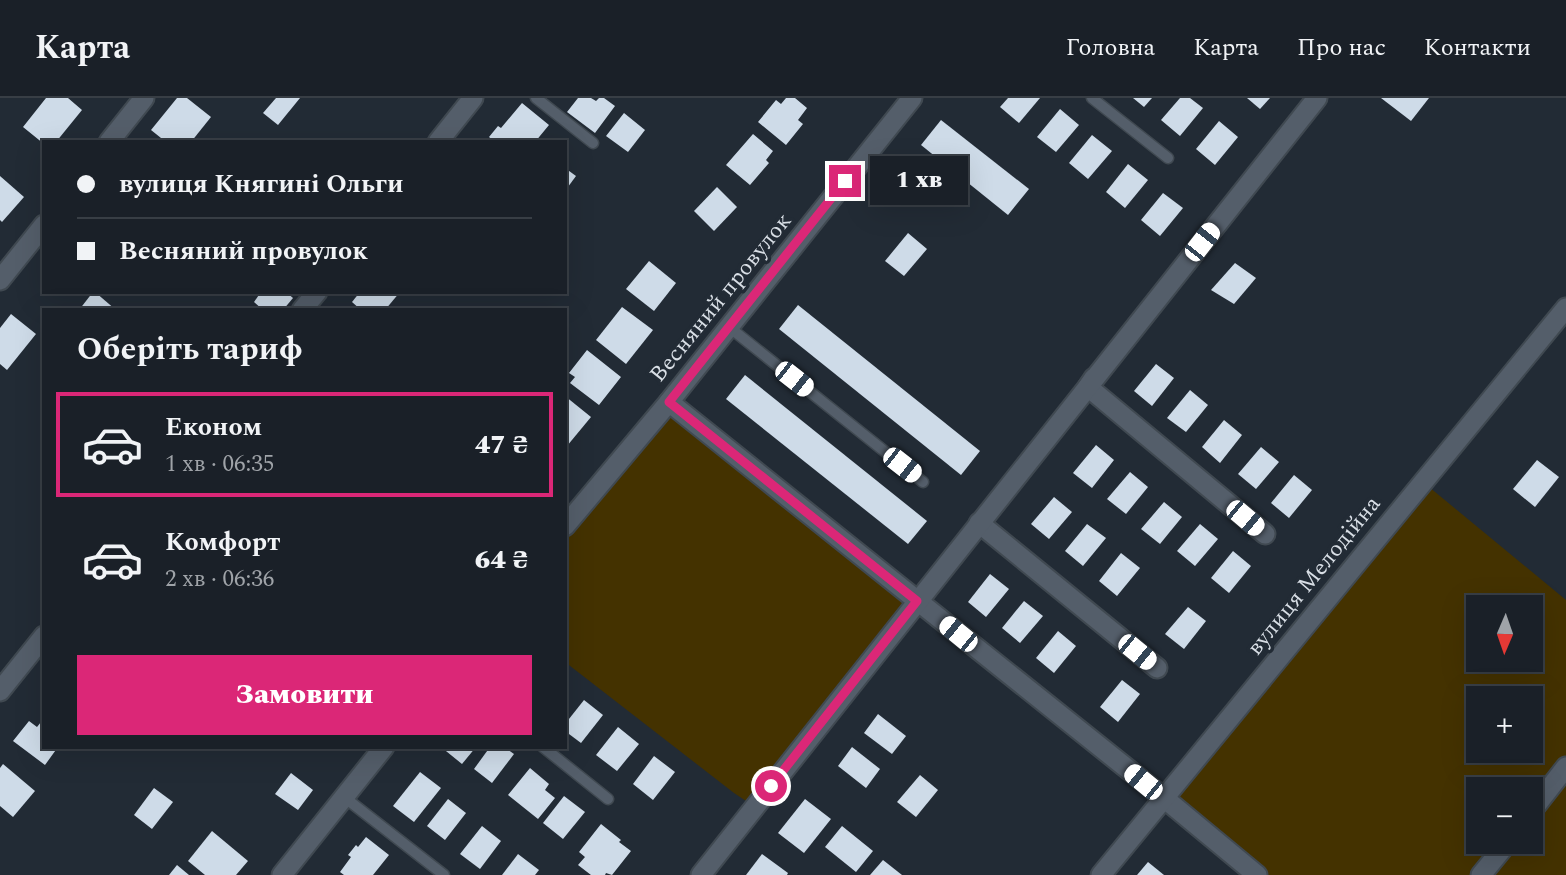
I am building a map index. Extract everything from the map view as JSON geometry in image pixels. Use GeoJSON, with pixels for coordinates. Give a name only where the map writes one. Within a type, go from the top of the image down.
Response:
{"type":"FeatureCollection","features":[{"type":"Feature","properties":{"kind":"street"},"geometry":{"type":"LineString","coordinates":[[111,140],[144,98]]}},
{"type":"Feature","properties":{"kind":"street"},"geometry":{"type":"LineString","coordinates":[[440,140],[473,98]]}},
{"type":"Feature","properties":{"kind":"street","name":"Весняний провулок"},"geometry":{"type":"LineString","coordinates":[[567,524],[669,402],[912,98]]}},
{"type":"Feature","properties":{"kind":"street"},"geometry":{"type":"LineString","coordinates":[[701,875],[1317,98]]}},
{"type":"Feature","properties":{"kind":"street"},"geometry":{"type":"LineString","coordinates":[[0,280],[42,228]]}},
{"type":"Feature","properties":{"kind":"street"},"geometry":{"type":"LineString","coordinates":[[305,308],[315,294]]}},
{"type":"Feature","properties":{"kind":"street","name":"вулиця Мелодійна"},"geometry":{"type":"LineString","coordinates":[[1101,875],[1566,308]]}},
{"type":"Feature","properties":{"kind":"street"},"geometry":{"type":"LineString","coordinates":[[1088,387],[1265,534]]}},
{"type":"Feature","properties":{"kind":"street"},"geometry":{"type":"LineString","coordinates":[[669,402],[1257,875]]}},
{"type":"Feature","properties":{"kind":"street"},"geometry":{"type":"LineString","coordinates":[[979,523],[1157,668]]}},
{"type":"Feature","properties":{"kind":"street"},"geometry":{"type":"LineString","coordinates":[[0,691],[42,638]]}},
{"type":"Feature","properties":{"kind":"street"},"geometry":{"type":"LineString","coordinates":[[282,875],[382,749]]}},
{"type":"Feature","properties":{"kind":"street"},"geometry":{"type":"LineString","coordinates":[[1543,797],[1566,767]]}},
{"type":"Feature","properties":{"kind":"street"},"geometry":{"type":"LineString","coordinates":[[1482,875],[1499,854]]}},
{"type":"Feature","properties":{"kind":"lane"},"geometry":{"type":"LineString","coordinates":[[536,98],[593,143]]}},
{"type":"Feature","properties":{"kind":"lane"},"geometry":{"type":"LineString","coordinates":[[1092,98],[1168,158]]}},
{"type":"Feature","properties":{"kind":"lane"},"geometry":{"type":"LineString","coordinates":[[729,327],[923,482]]}},
{"type":"Feature","properties":{"kind":"lane"},"geometry":{"type":"LineString","coordinates":[[546,749],[608,799]]}},
{"type":"Feature","properties":{"kind":"lane"},"geometry":{"type":"LineString","coordinates":[[344,797],[444,875]]}},
{"type":"Feature","properties":{"kind":"shaded area"},"geometry":{"type":"Polygon","coordinates":[[[669,402],[917,601],[755,807],[567,664],[567,524],[669,402]]]}},
{"type":"Feature","properties":{"kind":"shaded area"},"geometry":{"type":"Polygon","coordinates":[[[1423,482],[1566,600],[1566,875],[1257,875],[1164,798],[1423,482]]]}},
{"type":"Feature","properties":{"kind":"building"},"geometry":{"type":"Polygon","coordinates":[[[46,98],[68,98],[82,110],[58,140],[42,140],[42,142],[23,127],[46,98]]]}},
{"type":"Feature","properties":{"kind":"building"},"geometry":{"type":"Polygon","coordinates":[[[177,98],[187,98],[211,117],[193,140],[164,140],[151,130],[177,98]]]}},
{"type":"Feature","properties":{"kind":"building"},"geometry":{"type":"Polygon","coordinates":[[[276,98],[300,98],[278,125],[263,113],[276,98]]]}},
{"type":"Feature","properties":{"kind":"building"},"geometry":{"type":"Polygon","coordinates":[[[578,98],[591,98],[596,101],[604,98],[615,106],[595,133],[567,112],[578,98]]]}},
{"type":"Feature","properties":{"kind":"building"},"geometry":{"type":"Polygon","coordinates":[[[786,98],[795,98],[807,108],[798,120],[803,124],[786,145],[758,122],[776,100],[781,104],[786,98]]]}},
{"type":"Feature","properties":{"kind":"building"},"geometry":{"type":"Polygon","coordinates":[[[1008,98],[1040,98],[1019,123],[1000,107],[1008,98]]]}},
{"type":"Feature","properties":{"kind":"building"},"geometry":{"type":"Polygon","coordinates":[[[1133,98],[1152,98],[1144,107],[1133,98]]]}},
{"type":"Feature","properties":{"kind":"building"},"geometry":{"type":"Polygon","coordinates":[[[1180,98],[1190,98],[1203,108],[1180,136],[1161,120],[1180,98]]]}},
{"type":"Feature","properties":{"kind":"building"},"geometry":{"type":"Polygon","coordinates":[[[1247,98],[1270,98],[1260,109],[1247,98]]]}},
{"type":"Feature","properties":{"kind":"building"},"geometry":{"type":"Polygon","coordinates":[[[1381,98],[1429,98],[1411,121],[1381,98]]]}},
{"type":"Feature","properties":{"kind":"building"},"geometry":{"type":"Polygon","coordinates":[[[522,103],[549,125],[537,140],[493,140],[489,137],[498,126],[501,128],[522,103]]]}},
{"type":"Feature","properties":{"kind":"building"},"geometry":{"type":"Polygon","coordinates":[[[1060,109],[1079,125],[1056,152],[1037,137],[1060,109]]]}},
{"type":"Feature","properties":{"kind":"building"},"geometry":{"type":"Polygon","coordinates":[[[624,113],[645,130],[628,152],[606,136],[624,113]]]}},
{"type":"Feature","properties":{"kind":"building"},"geometry":{"type":"Polygon","coordinates":[[[941,120],[1029,189],[1008,215],[921,145],[941,120]]]}},
{"type":"Feature","properties":{"kind":"building"},"geometry":{"type":"Polygon","coordinates":[[[1219,121],[1238,137],[1215,165],[1196,149],[1219,121]]]}},
{"type":"Feature","properties":{"kind":"building"},"geometry":{"type":"Polygon","coordinates":[[[753,134],[773,151],[766,160],[769,163],[750,185],[726,165],[753,134]]]}},
{"type":"Feature","properties":{"kind":"building"},"geometry":{"type":"Polygon","coordinates":[[[1092,135],[1112,151],[1088,179],[1069,163],[1092,135]]]}},
{"type":"Feature","properties":{"kind":"building"},"geometry":{"type":"Polygon","coordinates":[[[1128,164],[1148,180],[1125,208],[1106,192],[1128,164]]]}},
{"type":"Feature","properties":{"kind":"building"},"geometry":{"type":"Polygon","coordinates":[[[567,169],[576,176],[567,188],[567,169]]]}},
{"type":"Feature","properties":{"kind":"building"},"geometry":{"type":"Polygon","coordinates":[[[0,176],[24,197],[2,222],[0,220],[0,176]]]}},
{"type":"Feature","properties":{"kind":"building"},"geometry":{"type":"Polygon","coordinates":[[[717,187],[737,207],[714,231],[694,211],[717,187]]]}},
{"type":"Feature","properties":{"kind":"building"},"geometry":{"type":"Polygon","coordinates":[[[1163,193],[1183,208],[1160,236],[1141,220],[1163,193]]]}},
{"type":"Feature","properties":{"kind":"building"},"geometry":{"type":"Polygon","coordinates":[[[908,233],[927,249],[904,276],[885,261],[908,233]]]}},
{"type":"Feature","properties":{"kind":"building"},"geometry":{"type":"Polygon","coordinates":[[[649,261],[676,283],[654,311],[626,289],[649,261]]]}},
{"type":"Feature","properties":{"kind":"building"},"geometry":{"type":"Polygon","coordinates":[[[1235,263],[1256,278],[1234,304],[1211,290],[1235,263]]]}},
{"type":"Feature","properties":{"kind":"building"},"geometry":{"type":"Polygon","coordinates":[[[91,294],[97,294],[114,308],[81,308],[91,294]]]}},
{"type":"Feature","properties":{"kind":"building"},"geometry":{"type":"Polygon","coordinates":[[[260,294],[288,294],[293,298],[285,308],[261,308],[254,302],[260,294]]]}},
{"type":"Feature","properties":{"kind":"building"},"geometry":{"type":"Polygon","coordinates":[[[358,294],[398,294],[387,308],[359,308],[352,302],[358,294]]]}},
{"type":"Feature","properties":{"kind":"building"},"geometry":{"type":"Polygon","coordinates":[[[798,305],[980,451],[961,475],[779,329],[798,305]]]}},
{"type":"Feature","properties":{"kind":"building"},"geometry":{"type":"Polygon","coordinates":[[[622,307],[653,330],[626,364],[596,340],[622,307]]]}},
{"type":"Feature","properties":{"kind":"building"},"geometry":{"type":"Polygon","coordinates":[[[11,314],[36,334],[7,370],[0,364],[0,328],[11,314]]]}},
{"type":"Feature","properties":{"kind":"building"},"geometry":{"type":"Polygon","coordinates":[[[587,350],[621,377],[599,405],[570,383],[575,377],[569,373],[587,350]]]}},
{"type":"Feature","properties":{"kind":"building"},"geometry":{"type":"Polygon","coordinates":[[[1156,364],[1174,378],[1152,406],[1134,391],[1156,364]]]}},
{"type":"Feature","properties":{"kind":"building"},"geometry":{"type":"Polygon","coordinates":[[[745,375],[927,521],[908,544],[726,399],[745,375]]]}},
{"type":"Feature","properties":{"kind":"building"},"geometry":{"type":"Polygon","coordinates":[[[1190,390],[1208,405],[1186,432],[1167,418],[1190,390]]]}},
{"type":"Feature","properties":{"kind":"building"},"geometry":{"type":"Polygon","coordinates":[[[567,398],[591,417],[567,446],[567,398]]]}},
{"type":"Feature","properties":{"kind":"building"},"geometry":{"type":"Polygon","coordinates":[[[1224,420],[1242,435],[1220,463],[1202,447],[1224,420]]]}},
{"type":"Feature","properties":{"kind":"building"},"geometry":{"type":"Polygon","coordinates":[[[1096,445],[1114,460],[1092,488],[1073,473],[1096,445]]]}},
{"type":"Feature","properties":{"kind":"building"},"geometry":{"type":"Polygon","coordinates":[[[1261,447],[1279,462],[1256,489],[1238,474],[1261,447]]]}},
{"type":"Feature","properties":{"kind":"building"},"geometry":{"type":"Polygon","coordinates":[[[1537,460],[1559,477],[1535,507],[1513,489],[1537,460]]]}},
{"type":"Feature","properties":{"kind":"building"},"geometry":{"type":"Polygon","coordinates":[[[1130,472],[1148,487],[1126,514],[1107,499],[1130,472]]]}},
{"type":"Feature","properties":{"kind":"building"},"geometry":{"type":"Polygon","coordinates":[[[1294,475],[1312,490],[1289,518],[1271,503],[1294,475]]]}},
{"type":"Feature","properties":{"kind":"building"},"geometry":{"type":"Polygon","coordinates":[[[1054,497],[1072,512],[1049,539],[1031,524],[1054,497]]]}},
{"type":"Feature","properties":{"kind":"building"},"geometry":{"type":"Polygon","coordinates":[[[1164,502],[1182,517],[1160,544],[1141,529],[1164,502]]]}},
{"type":"Feature","properties":{"kind":"building"},"geometry":{"type":"Polygon","coordinates":[[[1087,524],[1106,538],[1083,566],[1065,551],[1087,524]]]}},
{"type":"Feature","properties":{"kind":"building"},"geometry":{"type":"Polygon","coordinates":[[[1200,524],[1218,539],[1195,566],[1177,551],[1200,524]]]}},
{"type":"Feature","properties":{"kind":"building"},"geometry":{"type":"Polygon","coordinates":[[[1233,551],[1251,566],[1229,593],[1211,578],[1233,551]]]}},
{"type":"Feature","properties":{"kind":"building"},"geometry":{"type":"Polygon","coordinates":[[[1121,553],[1140,568],[1117,596],[1099,581],[1121,553]]]}},
{"type":"Feature","properties":{"kind":"building"},"geometry":{"type":"Polygon","coordinates":[[[990,574],[1009,589],[986,617],[968,602],[990,574]]]}},
{"type":"Feature","properties":{"kind":"building"},"geometry":{"type":"Polygon","coordinates":[[[1024,601],[1043,616],[1020,643],[1002,628],[1024,601]]]}},
{"type":"Feature","properties":{"kind":"building"},"geometry":{"type":"Polygon","coordinates":[[[1188,607],[1206,621],[1184,649],[1165,634],[1188,607]]]}},
{"type":"Feature","properties":{"kind":"building"},"geometry":{"type":"Polygon","coordinates":[[[1058,631],[1076,646],[1054,673],[1036,658],[1058,631]]]}},
{"type":"Feature","properties":{"kind":"building"},"geometry":{"type":"Polygon","coordinates":[[[1122,680],[1140,694],[1118,722],[1100,707],[1122,680]]]}},
{"type":"Feature","properties":{"kind":"building"},"geometry":{"type":"Polygon","coordinates":[[[584,700],[603,715],[581,743],[567,732],[567,721],[584,700]]]}},
{"type":"Feature","properties":{"kind":"building"},"geometry":{"type":"Polygon","coordinates":[[[878,714],[906,736],[892,754],[864,733],[878,714]]]}},
{"type":"Feature","properties":{"kind":"building"},"geometry":{"type":"Polygon","coordinates":[[[29,721],[37,727],[41,722],[42,749],[57,749],[45,765],[13,741],[29,721]]]}},
{"type":"Feature","properties":{"kind":"building"},"geometry":{"type":"Polygon","coordinates":[[[618,727],[639,744],[617,771],[596,755],[618,727]]]}},
{"type":"Feature","properties":{"kind":"building"},"geometry":{"type":"Polygon","coordinates":[[[852,747],[880,769],[866,788],[838,766],[852,747]]]}},
{"type":"Feature","properties":{"kind":"building"},"geometry":{"type":"Polygon","coordinates":[[[443,749],[474,749],[462,764],[443,749]]]}},
{"type":"Feature","properties":{"kind":"building"},"geometry":{"type":"Polygon","coordinates":[[[489,749],[507,749],[514,754],[492,783],[474,769],[489,749]]]}},
{"type":"Feature","properties":{"kind":"building"},"geometry":{"type":"Polygon","coordinates":[[[654,756],[675,772],[653,800],[633,784],[654,756]]]}},
{"type":"Feature","properties":{"kind":"building"},"geometry":{"type":"Polygon","coordinates":[[[3,764],[35,791],[13,817],[0,806],[0,768],[3,764]]]}},
{"type":"Feature","properties":{"kind":"building"},"geometry":{"type":"Polygon","coordinates":[[[530,768],[549,784],[545,790],[555,798],[538,819],[508,795],[530,768]]]}},
{"type":"Feature","properties":{"kind":"building"},"geometry":{"type":"Polygon","coordinates":[[[420,772],[441,788],[414,822],[393,806],[420,772]]]}},
{"type":"Feature","properties":{"kind":"building"},"geometry":{"type":"Polygon","coordinates":[[[291,773],[313,790],[298,810],[275,794],[291,773]]]}},
{"type":"Feature","properties":{"kind":"building"},"geometry":{"type":"Polygon","coordinates":[[[920,775],[938,790],[916,817],[897,802],[920,775]]]}},
{"type":"Feature","properties":{"kind":"building"},"geometry":{"type":"Polygon","coordinates":[[[154,788],[173,802],[152,829],[134,815],[154,788]]]}},
{"type":"Feature","properties":{"kind":"building"},"geometry":{"type":"Polygon","coordinates":[[[564,796],[585,812],[563,839],[543,823],[564,796]]]}},
{"type":"Feature","properties":{"kind":"building"},"geometry":{"type":"Polygon","coordinates":[[[448,799],[466,813],[445,840],[427,826],[448,799]]]}},
{"type":"Feature","properties":{"kind":"building"},"geometry":{"type":"Polygon","coordinates":[[[805,799],[831,819],[804,853],[778,833],[805,799]]]}},
{"type":"Feature","properties":{"kind":"building"},"geometry":{"type":"Polygon","coordinates":[[[601,824],[631,851],[612,875],[591,875],[578,865],[585,857],[579,852],[601,824]]]}},
{"type":"Feature","properties":{"kind":"building"},"geometry":{"type":"Polygon","coordinates":[[[482,826],[501,841],[480,869],[460,854],[482,826]]]}},
{"type":"Feature","properties":{"kind":"building"},"geometry":{"type":"Polygon","coordinates":[[[842,826],[873,851],[856,872],[825,847],[842,826]]]}},
{"type":"Feature","properties":{"kind":"building"},"geometry":{"type":"Polygon","coordinates":[[[212,831],[248,861],[236,875],[205,875],[188,861],[212,831]]]}},
{"type":"Feature","properties":{"kind":"building"},"geometry":{"type":"Polygon","coordinates":[[[366,837],[389,855],[373,875],[344,875],[340,872],[351,857],[348,855],[366,837]]]}},
{"type":"Feature","properties":{"kind":"building"},"geometry":{"type":"Polygon","coordinates":[[[518,854],[539,870],[535,875],[502,875],[518,854]]]}},
{"type":"Feature","properties":{"kind":"building"},"geometry":{"type":"Polygon","coordinates":[[[762,854],[788,873],[787,875],[746,875],[762,854]]]}},
{"type":"Feature","properties":{"kind":"building"},"geometry":{"type":"Polygon","coordinates":[[[883,860],[902,875],[870,875],[883,860]]]}},
{"type":"Feature","properties":{"kind":"building"},"geometry":{"type":"Polygon","coordinates":[[[1148,862],[1164,875],[1137,875],[1148,862]]]}},
{"type":"Feature","properties":{"kind":"building"},"geometry":{"type":"Polygon","coordinates":[[[177,865],[189,875],[169,875],[177,865]]]}},
{"type":"Feature","properties":{"kind":"route"},"geometry":{"type":"LineString","coordinates":[[771,786],[917,601],[669,402],[845,181]]}}]}
